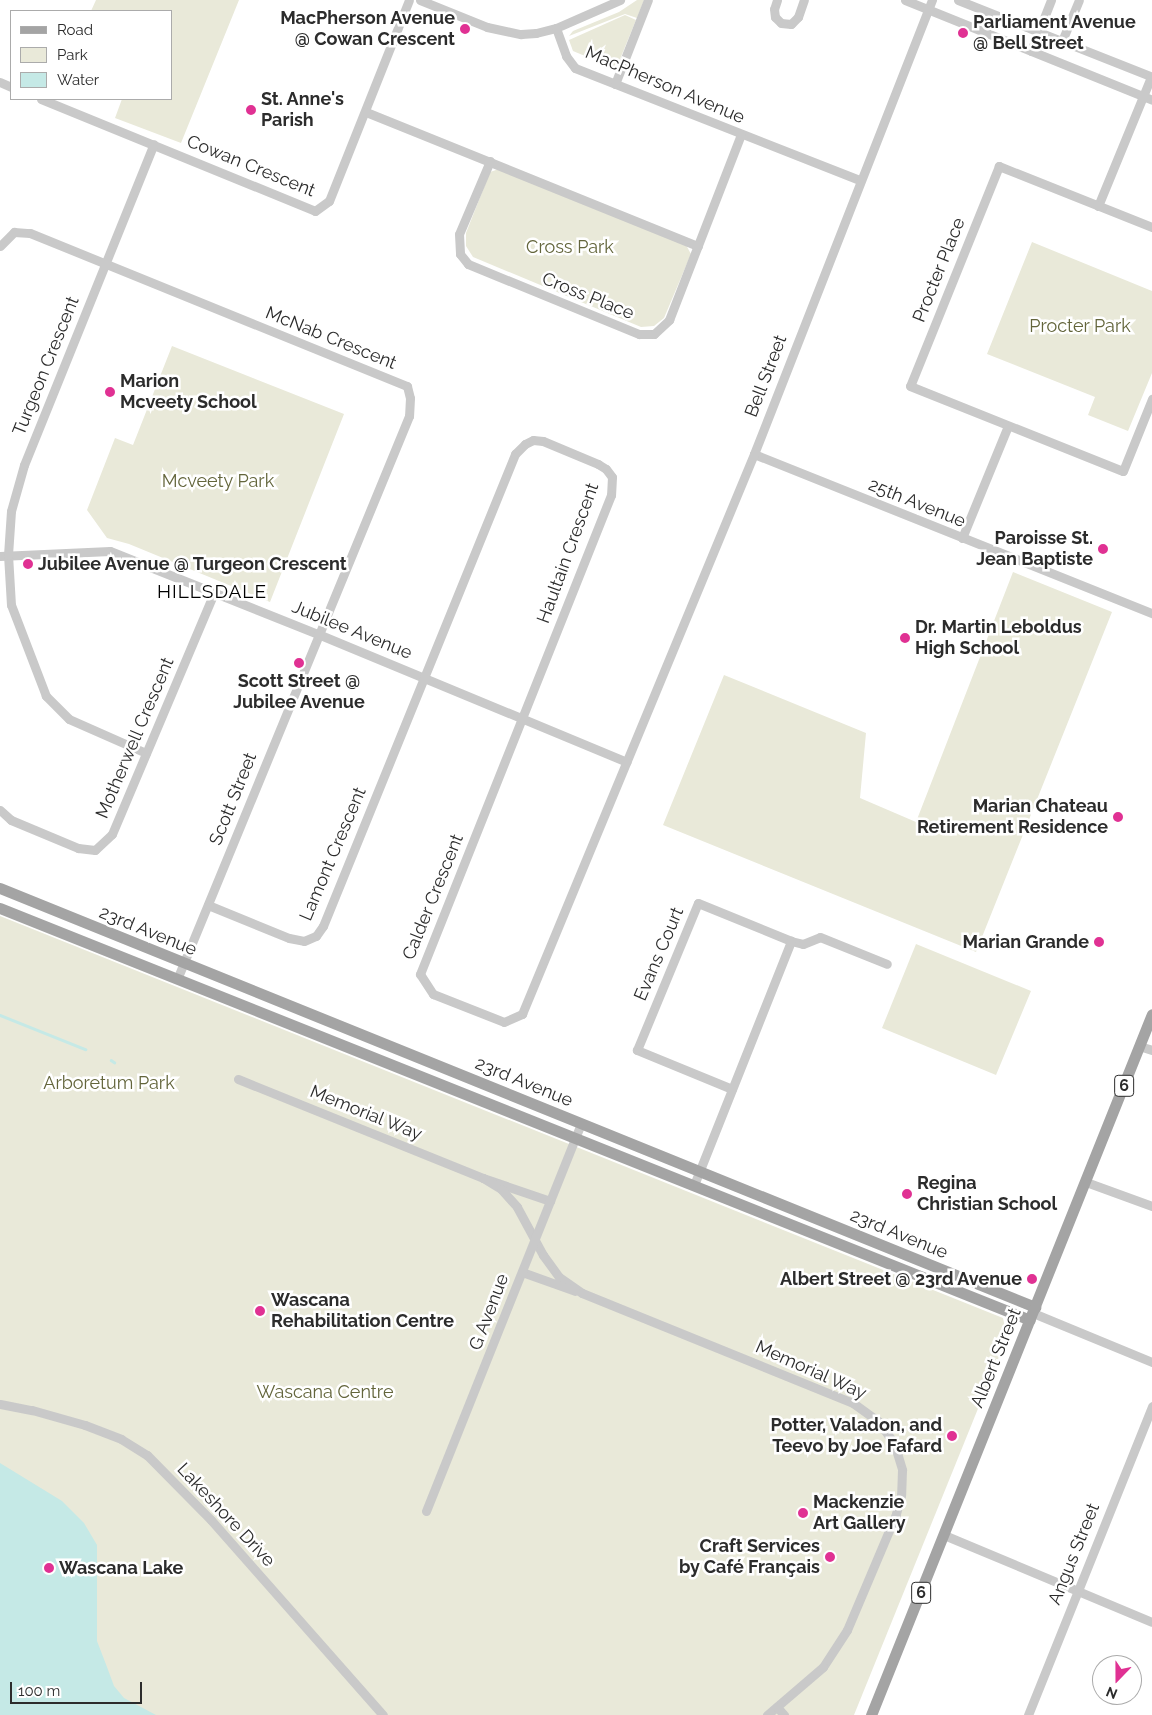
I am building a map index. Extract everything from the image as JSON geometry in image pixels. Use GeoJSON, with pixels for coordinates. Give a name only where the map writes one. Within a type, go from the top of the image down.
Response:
{"type":"FeatureCollection","features":[{"type":"Feature","properties":{"kind":"main road","name":"23rd Avenue"},"geometry":{"type":"LineString","coordinates":[[0,888],[699,1172],[1032,1314]]}},
{"type":"Feature","properties":{"kind":"main road","name":"23rd Avenue"},"geometry":{"type":"LineString","coordinates":[[0,908],[694,1185],[1032,1314]]}},
{"type":"Feature","properties":{"kind":"main road","name":"Albert Street"},"geometry":{"type":"LineString","coordinates":[[871,1715],[1152,1014]]}},
{"type":"Feature","properties":{"kind":"street","name":"Cowan Crescent"},"geometry":{"type":"LineString","coordinates":[[44,100],[315,211],[329,200],[410,0]]}},
{"type":"Feature","properties":{"kind":"street"},"geometry":{"type":"LineString","coordinates":[[420,0],[487,27],[509,32],[536,33],[556,28],[620,0]]}},
{"type":"Feature","properties":{"kind":"street"},"geometry":{"type":"LineString","coordinates":[[615,84],[648,0]]}},
{"type":"Feature","properties":{"kind":"street"},"geometry":{"type":"LineString","coordinates":[[777,0],[774,9],[775,17],[781,23],[790,24],[798,17],[804,0]]}},
{"type":"Feature","properties":{"kind":"street"},"geometry":{"type":"LineString","coordinates":[[905,0],[1152,100]]}},
{"type":"Feature","properties":{"kind":"street","name":"Bell Street"},"geometry":{"type":"LineString","coordinates":[[627,762],[754,454],[859,180],[932,0]]}},
{"type":"Feature","properties":{"kind":"street"},"geometry":{"type":"LineString","coordinates":[[958,0],[1151,77],[1098,206]]}},
{"type":"Feature","properties":{"kind":"street"},"geometry":{"type":"LineString","coordinates":[[1031,51],[1051,0]]}},
{"type":"Feature","properties":{"kind":"street"},"geometry":{"type":"LineString","coordinates":[[1062,41],[1079,0]]}},
{"type":"Feature","properties":{"kind":"street","name":"MacPherson Avenue"},"geometry":{"type":"LineString","coordinates":[[556,28],[566,56],[575,68],[859,180]]}},
{"type":"Feature","properties":{"kind":"street"},"geometry":{"type":"LineString","coordinates":[[366,112],[698,246]]}},
{"type":"Feature","properties":{"kind":"street","name":"Cross Place"},"geometry":{"type":"LineString","coordinates":[[490,161],[459,234],[460,254],[468,264],[639,334],[654,334],[669,320],[741,134]]}},
{"type":"Feature","properties":{"kind":"street","name":"Turgeon Crescent"},"geometry":{"type":"LineString","coordinates":[[146,753],[69,718],[46,696],[11,605],[4,556],[11,510],[24,465],[154,144]]}},
{"type":"Feature","properties":{"kind":"street","name":"Procter Place"},"geometry":{"type":"LineString","coordinates":[[1152,227],[999,166],[910,386],[1123,471],[1152,399]]}},
{"type":"Feature","properties":{"kind":"street","name":"McNab Crescent"},"geometry":{"type":"LineString","coordinates":[[0,246],[14,232],[30,233],[407,386],[410,398],[409,416],[318,634]]}},
{"type":"Feature","properties":{"kind":"street"},"geometry":{"type":"LineString","coordinates":[[962,538],[1008,426]]}},
{"type":"Feature","properties":{"kind":"street","name":"Haultain Crescent"},"geometry":{"type":"LineString","coordinates":[[423,676],[515,454],[525,444],[533,440],[543,441],[598,464],[612,477],[613,486],[522,717]]}},
{"type":"Feature","properties":{"kind":"street","name":"25th Avenue"},"geometry":{"type":"LineString","coordinates":[[754,454],[1152,613]]}},
{"type":"Feature","properties":{"kind":"street","name":"Jubilee Avenue"},"geometry":{"type":"LineString","coordinates":[[4,556],[110,551],[423,676],[627,762]]}},
{"type":"Feature","properties":{"kind":"street","name":"Motherwell Crescent"},"geometry":{"type":"LineString","coordinates":[[0,810],[11,820],[78,848],[95,850],[112,834],[214,593]]}},
{"type":"Feature","properties":{"kind":"street","name":"Scott Street"},"geometry":{"type":"LineString","coordinates":[[178,978],[318,634]]}},
{"type":"Feature","properties":{"kind":"street","name":"Lamont Crescent"},"geometry":{"type":"LineString","coordinates":[[208,905],[289,938],[304,941],[316,936],[323,926],[423,676]]}},
{"type":"Feature","properties":{"kind":"street","name":"Calder Crescent"},"geometry":{"type":"LineString","coordinates":[[522,717],[420,974],[433,994],[504,1022],[522,1014],[627,762]]}},
{"type":"Feature","properties":{"kind":"street","name":"Evans Court"},"geometry":{"type":"LineString","coordinates":[[732,1089],[637,1050],[698,903],[791,941]]}},
{"type":"Feature","properties":{"kind":"street"},"geometry":{"type":"LineString","coordinates":[[694,1185],[791,941],[803,944],[820,937],[887,964]]}},
{"type":"Feature","properties":{"kind":"street"},"geometry":{"type":"LineString","coordinates":[[1140,1046],[1152,1050]]}},
{"type":"Feature","properties":{"kind":"street","name":"Memorial Way"},"geometry":{"type":"LineString","coordinates":[[238,1079],[482,1178],[550,1201]]}},
{"type":"Feature","properties":{"kind":"street","name":"G Avenue"},"geometry":{"type":"LineString","coordinates":[[426,1512],[581,1124]]}},
{"type":"Feature","properties":{"kind":"street","name":"Memorial Way"},"geometry":{"type":"LineString","coordinates":[[482,1178],[501,1189],[517,1208],[534,1240],[559,1277],[582,1293],[853,1403],[878,1421],[894,1443],[902,1470],[901,1495],[896,1514],[847,1630],[823,1667],[767,1715]]}},
{"type":"Feature","properties":{"kind":"street"},"geometry":{"type":"LineString","coordinates":[[1086,1182],[1152,1206]]}},
{"type":"Feature","properties":{"kind":"street"},"geometry":{"type":"LineString","coordinates":[[522,1272],[557,1286],[582,1293]]}},
{"type":"Feature","properties":{"kind":"street","name":"23rd Avenue"},"geometry":{"type":"LineString","coordinates":[[1032,1314],[1152,1362]]}},
{"type":"Feature","properties":{"kind":"street","name":"Lakeshore Drive"},"geometry":{"type":"LineString","coordinates":[[0,1404],[32,1410],[85,1425],[121,1439],[147,1455],[211,1520],[383,1715]]}},
{"type":"Feature","properties":{"kind":"street","name":"Angus Street"},"geometry":{"type":"LineString","coordinates":[[1028,1715],[1076,1590],[1152,1406]]}},
{"type":"Feature","properties":{"kind":"street"},"geometry":{"type":"LineString","coordinates":[[944,1535],[1152,1622]]}},
{"type":"Feature","properties":{"kind":"street"},"geometry":{"type":"LineString","coordinates":[[777,1707],[784,1715]]}},
{"type":"Feature","properties":{"kind":"green space"},"geometry":{"type":"Polygon","coordinates":[[[96,0],[239,0],[181,143],[115,118],[122,100],[172,100],[172,10],[91,10],[96,0]]]}},
{"type":"Feature","properties":{"kind":"green space"},"geometry":{"type":"Polygon","coordinates":[[[637,0],[644,0],[637,18],[625,14],[569,36],[573,31],[619,12],[637,0]]]}},
{"type":"Feature","properties":{"kind":"green space"},"geometry":{"type":"Polygon","coordinates":[[[625,15],[636,20],[616,69],[573,51],[569,40],[625,15]]]}},
{"type":"Feature","properties":{"kind":"green space","name":"Cross Park"},"geometry":{"type":"Polygon","coordinates":[[[499,169],[686,245],[691,254],[664,318],[654,326],[641,327],[473,257],[466,246],[466,233],[490,172],[499,169]]]}},
{"type":"Feature","properties":{"kind":"green space","name":"Procter Park"},"geometry":{"type":"Polygon","coordinates":[[[1032,242],[1152,291],[1152,373],[1128,431],[1088,415],[1095,397],[987,354],[1032,242]]]}},
{"type":"Feature","properties":{"kind":"green space","name":"Mcveety Park"},"geometry":{"type":"Polygon","coordinates":[[[172,346],[344,414],[270,602],[129,544],[107,538],[87,510],[115,438],[133,445],[172,346]]]}},
{"type":"Feature","properties":{"kind":"green space"},"geometry":{"type":"Polygon","coordinates":[[[1013,572],[1112,612],[976,952],[663,825],[724,675],[866,733],[860,798],[916,822],[1013,572]]]}},
{"type":"Feature","properties":{"kind":"green space","name":"Wascana Centre"},"geometry":{"type":"Polygon","coordinates":[[[0,916],[1003,1318],[1007,1337],[854,1715],[0,1715],[0,916]]]}},
{"type":"Feature","properties":{"kind":"green space"},"geometry":{"type":"Polygon","coordinates":[[[916,944],[1031,991],[996,1075],[882,1028],[916,944]]]}},
{"type":"Feature","properties":{"kind":"water","name":"Wascana Lake"},"geometry":{"type":"Polygon","coordinates":[[[0,1463],[62,1501],[84,1523],[97,1545],[97,1641],[114,1686],[124,1698],[156,1715],[0,1715],[0,1463]]]}},
{"type":"Feature","properties":{"kind":"waterway"},"geometry":{"type":"LineString","coordinates":[[0,1015],[85,1049]]}},
{"type":"Feature","properties":{"kind":"place","name":"MacPherson Avenue @ Cowan Crescent"},"geometry":{"type":"Point","coordinates":[465,29]}},
{"type":"Feature","properties":{"kind":"place","name":"Parliament Avenue @ Bell Street"},"geometry":{"type":"Point","coordinates":[963,33]}},
{"type":"Feature","properties":{"kind":"place","name":"St. Anne's Parish"},"geometry":{"type":"Point","coordinates":[251,110]}},
{"type":"Feature","properties":{"kind":"place","name":"Marion Mcveety School"},"geometry":{"type":"Point","coordinates":[110,392]}},
{"type":"Feature","properties":{"kind":"place","name":"Paroisse St. Jean Baptiste"},"geometry":{"type":"Point","coordinates":[1103,549]}},
{"type":"Feature","properties":{"kind":"place","name":"Jubilee Avenue @ Turgeon Crescent"},"geometry":{"type":"Point","coordinates":[28,564]}},
{"type":"Feature","properties":{"kind":"place","name":"Dr. Martin Leboldus High School"},"geometry":{"type":"Point","coordinates":[905,638]}},
{"type":"Feature","properties":{"kind":"place","name":"Scott Street @ Jubilee Avenue"},"geometry":{"type":"Point","coordinates":[299,663]}},
{"type":"Feature","properties":{"kind":"place","name":"Marian Chateau Retirement Residence"},"geometry":{"type":"Point","coordinates":[1118,817]}},
{"type":"Feature","properties":{"kind":"place","name":"Marian Grande"},"geometry":{"type":"Point","coordinates":[1099,942]}},
{"type":"Feature","properties":{"kind":"place","name":"Regina Christian School"},"geometry":{"type":"Point","coordinates":[907,1194]}},
{"type":"Feature","properties":{"kind":"place","name":"Albert Street @ 23rd Avenue"},"geometry":{"type":"Point","coordinates":[1032,1279]}},
{"type":"Feature","properties":{"kind":"place","name":"Wascana Rehabilitation Centre"},"geometry":{"type":"Point","coordinates":[260,1311]}},
{"type":"Feature","properties":{"kind":"place","name":"Potter, Valadon, and Teevo by Joe Fafard"},"geometry":{"type":"Point","coordinates":[952,1436]}},
{"type":"Feature","properties":{"kind":"place","name":"Mackenzie Art Gallery"},"geometry":{"type":"Point","coordinates":[803,1513]}},
{"type":"Feature","properties":{"kind":"place","name":"Craft Services by Café Français"},"geometry":{"type":"Point","coordinates":[830,1557]}},
{"type":"Feature","properties":{"kind":"place","name":"Wascana Lake"},"geometry":{"type":"Point","coordinates":[49,1568]}},
{"type":"Feature","properties":{"kind":"district","name":"HILLSDALE"},"geometry":{"type":"Point","coordinates":[212,592]}},
{"type":"Feature","properties":{"kind":"park label","name":"Arboretum Park"},"geometry":{"type":"Point","coordinates":[109,1083]}}]}
